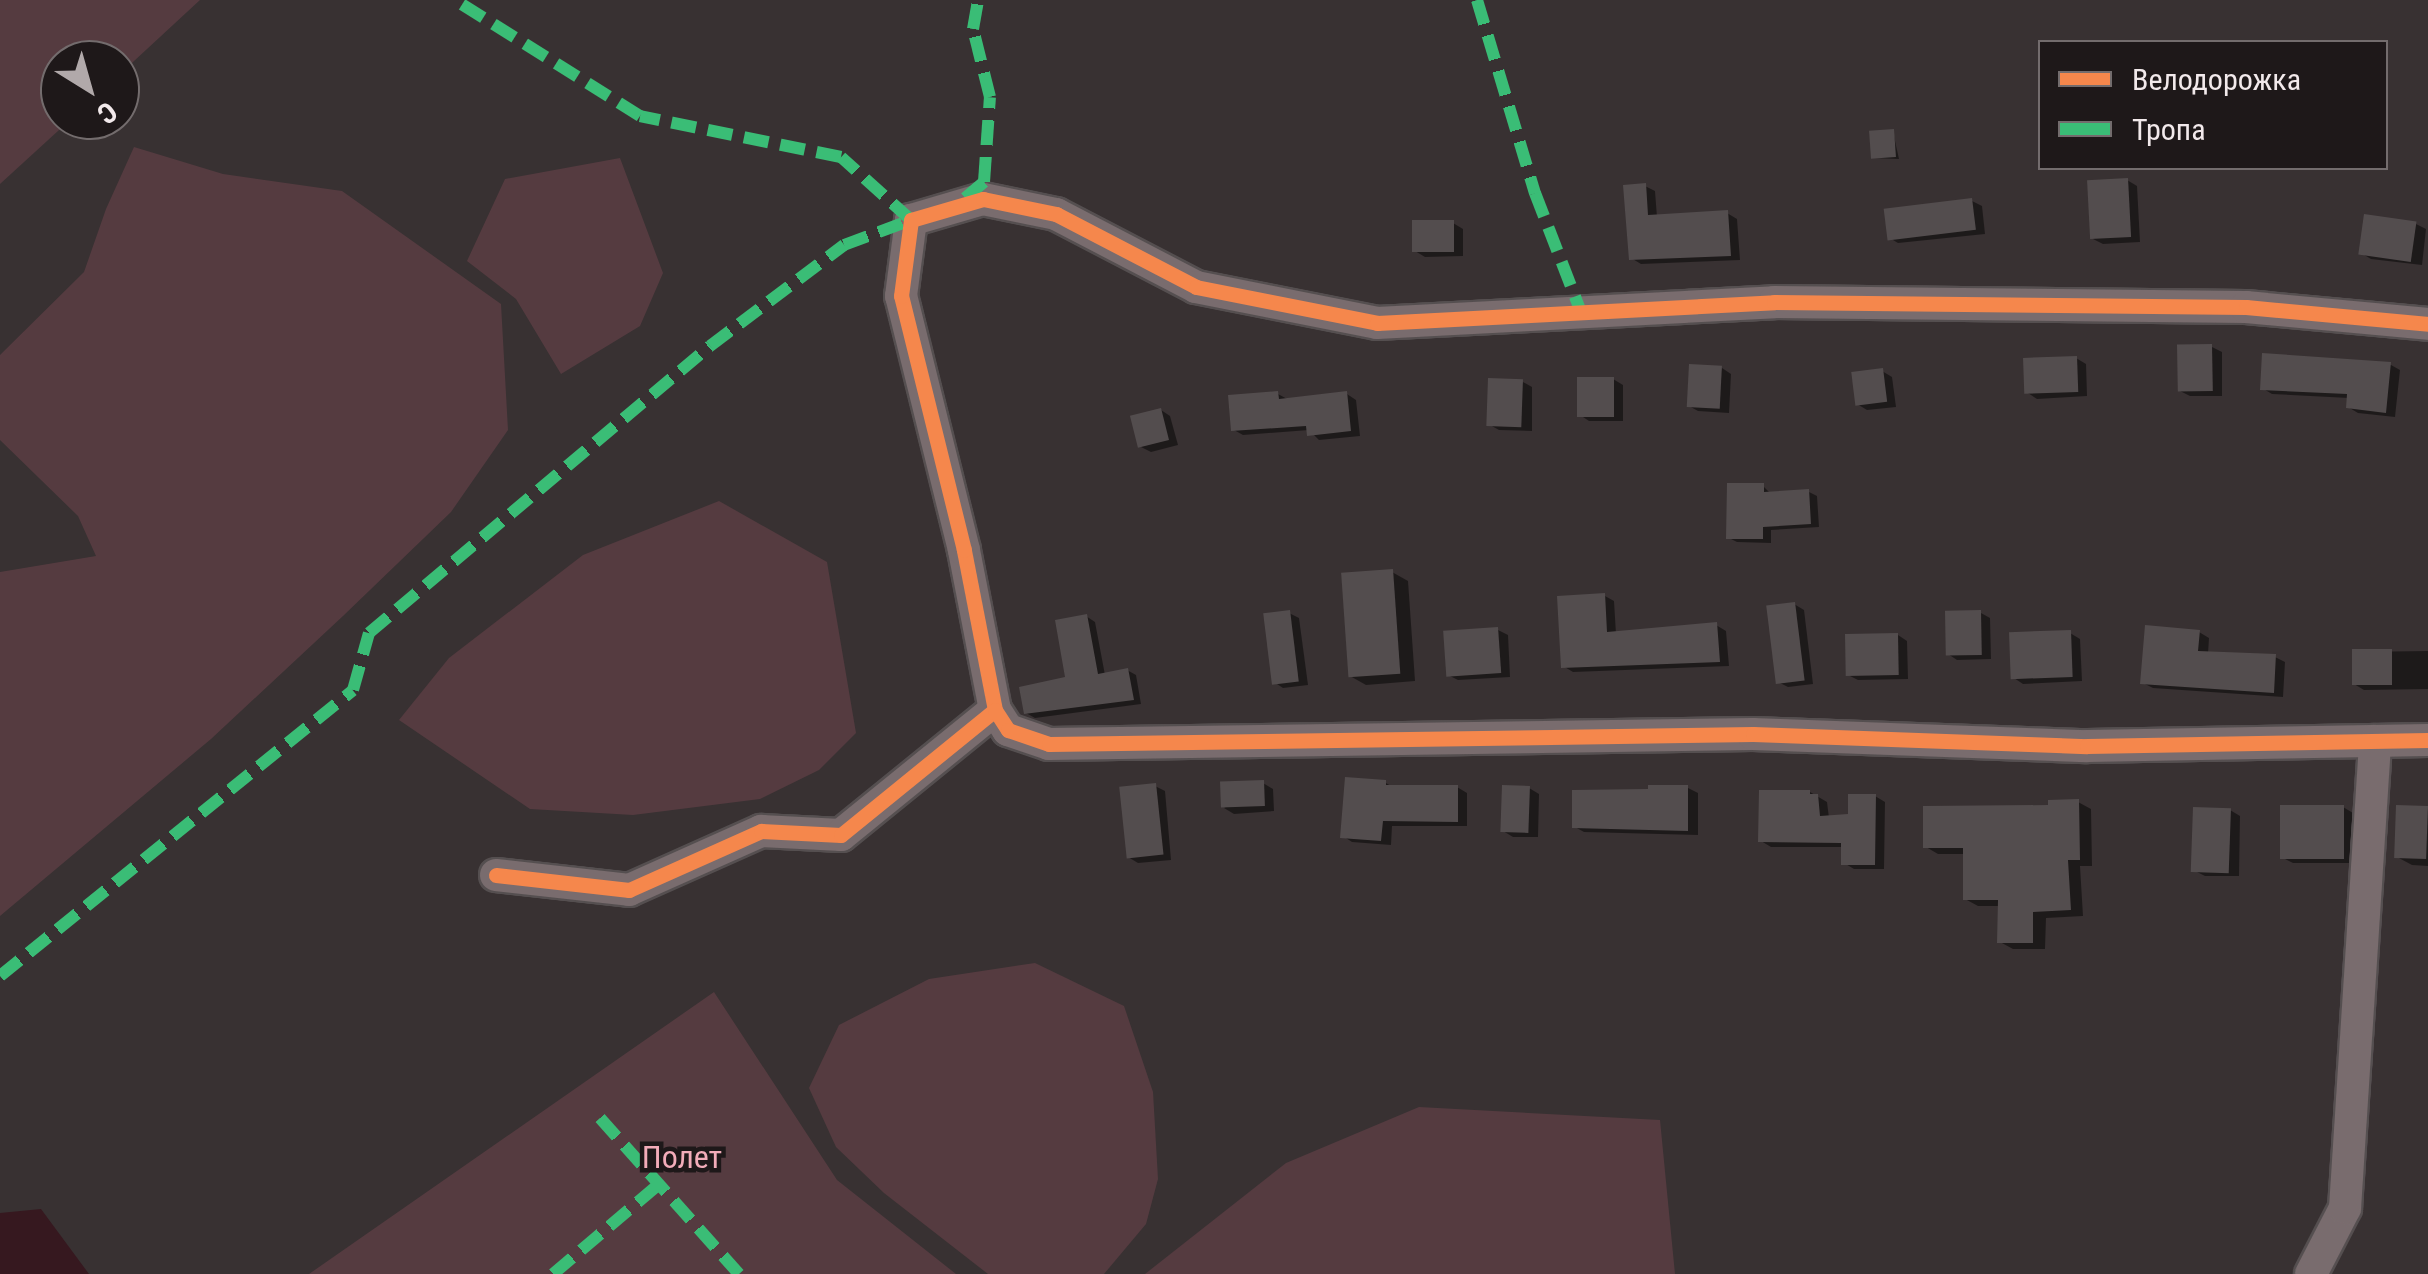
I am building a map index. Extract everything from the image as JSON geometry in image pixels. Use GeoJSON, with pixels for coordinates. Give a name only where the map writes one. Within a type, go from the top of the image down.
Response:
{"type":"FeatureCollection","features":[{"type":"Feature","properties":{"kind":"street"},"geometry":{"type":"LineString","coordinates":[[2428,324],[2246,307],[1794,302],[1378,323],[1196,287],[1056,214],[983,199],[911,220],[901,296],[964,550],[996,710],[1008,730],[1049,744],[1753,734],[2087,746],[2428,740]]}},
{"type":"Feature","properties":{"kind":"street"},"geometry":{"type":"LineString","coordinates":[[496,875],[629,890],[760,831],[841,835],[996,710]]}},
{"type":"Feature","properties":{"kind":"street"},"geometry":{"type":"LineString","coordinates":[[2311,1274],[2346,1208],[2375,741]]}},
{"type":"Feature","properties":{"kind":"green space"},"geometry":{"type":"Polygon","coordinates":[[[0,0],[200,0],[140,56],[140,40],[40,40],[40,140],[48,140],[0,184],[0,0]]]}},
{"type":"Feature","properties":{"kind":"green space"},"geometry":{"type":"Polygon","coordinates":[[[134,147],[223,174],[342,191],[501,304],[508,430],[451,512],[343,616],[211,739],[0,916],[0,572],[96,556],[78,516],[0,440],[0,355],[84,272],[134,147]]]}},
{"type":"Feature","properties":{"kind":"green space"},"geometry":{"type":"Polygon","coordinates":[[[620,158],[663,273],[640,326],[561,374],[516,299],[467,261],[505,179],[620,158]]]}},
{"type":"Feature","properties":{"kind":"green space"},"geometry":{"type":"Polygon","coordinates":[[[719,501],[827,562],[856,733],[819,770],[760,799],[633,815],[530,809],[399,720],[449,658],[583,555],[719,501]]]}},
{"type":"Feature","properties":{"kind":"green space"},"geometry":{"type":"Polygon","coordinates":[[[1035,963],[1124,1006],[1153,1092],[1158,1179],[1146,1224],[1104,1274],[988,1274],[884,1193],[836,1147],[809,1088],[839,1025],[929,979],[1035,963]]]}},
{"type":"Feature","properties":{"kind":"green space","name":"Полет"},"geometry":{"type":"Polygon","coordinates":[[[714,992],[837,1180],[956,1274],[309,1274],[714,992]]]}},
{"type":"Feature","properties":{"kind":"green space"},"geometry":{"type":"Polygon","coordinates":[[[1419,1107],[1660,1120],[1675,1274],[1145,1274],[1286,1163],[1419,1107]]]}},
{"type":"Feature","properties":{"kind":"shaded area"},"geometry":{"type":"Polygon","coordinates":[[[41,1209],[89,1274],[0,1274],[0,1213],[41,1209]]]}},
{"type":"Feature","properties":{"kind":"building"},"geometry":{"type":"Polygon","coordinates":[[[1894,129],[1896,157],[1871,159],[1869,131],[1894,129]]]}},
{"type":"Feature","properties":{"kind":"building"},"geometry":{"type":"Polygon","coordinates":[[[2128,178],[2131,237],[2090,239],[2087,180],[2128,178]]]}},
{"type":"Feature","properties":{"kind":"building"},"geometry":{"type":"Polygon","coordinates":[[[1646,183],[1648,215],[1728,210],[1731,256],[1629,260],[1623,185],[1646,183]]]}},
{"type":"Feature","properties":{"kind":"building"},"geometry":{"type":"Polygon","coordinates":[[[1972,198],[1976,230],[1888,241],[1884,209],[1972,198]]]}},
{"type":"Feature","properties":{"kind":"building"},"geometry":{"type":"Polygon","coordinates":[[[2364,214],[2416,221],[2411,262],[2358,255],[2364,214]]]}},
{"type":"Feature","properties":{"kind":"building"},"geometry":{"type":"Polygon","coordinates":[[[1412,220],[1454,220],[1454,252],[1412,252],[1412,220]]]}},
{"type":"Feature","properties":{"kind":"building"},"geometry":{"type":"Polygon","coordinates":[[[2212,344],[2213,391],[2178,392],[2177,345],[2212,344]]]}},
{"type":"Feature","properties":{"kind":"building"},"geometry":{"type":"Polygon","coordinates":[[[2262,353],[2391,362],[2386,413],[2346,408],[2347,394],[2260,390],[2262,353]]]}},
{"type":"Feature","properties":{"kind":"building"},"geometry":{"type":"Polygon","coordinates":[[[2077,356],[2078,392],[2024,394],[2023,358],[2077,356]]]}},
{"type":"Feature","properties":{"kind":"building"},"geometry":{"type":"Polygon","coordinates":[[[1689,364],[1722,366],[1720,409],[1687,407],[1689,364]]]}},
{"type":"Feature","properties":{"kind":"building"},"geometry":{"type":"Polygon","coordinates":[[[1883,368],[1887,402],[1855,406],[1851,372],[1883,368]]]}},
{"type":"Feature","properties":{"kind":"building"},"geometry":{"type":"Polygon","coordinates":[[[1577,377],[1614,377],[1614,417],[1577,417],[1577,377]]]}},
{"type":"Feature","properties":{"kind":"building"},"geometry":{"type":"Polygon","coordinates":[[[1488,378],[1523,379],[1521,427],[1486,426],[1488,378]]]}},
{"type":"Feature","properties":{"kind":"building"},"geometry":{"type":"Polygon","coordinates":[[[1278,391],[1279,399],[1347,391],[1351,431],[1307,436],[1306,426],[1231,431],[1228,395],[1278,391]]]}},
{"type":"Feature","properties":{"kind":"building"},"geometry":{"type":"Polygon","coordinates":[[[1161,408],[1169,440],[1138,448],[1130,416],[1161,408]]]}},
{"type":"Feature","properties":{"kind":"building"},"geometry":{"type":"Polygon","coordinates":[[[1727,483],[1764,483],[1764,492],[1809,489],[1811,524],[1763,527],[1763,539],[1726,539],[1727,483]]]}},
{"type":"Feature","properties":{"kind":"building"},"geometry":{"type":"Polygon","coordinates":[[[1393,569],[1400,674],[1348,677],[1341,573],[1393,569]]]}},
{"type":"Feature","properties":{"kind":"building"},"geometry":{"type":"Polygon","coordinates":[[[1605,593],[1607,632],[1717,622],[1720,662],[1561,668],[1557,596],[1605,593]]]}},
{"type":"Feature","properties":{"kind":"building"},"geometry":{"type":"Polygon","coordinates":[[[1795,602],[1805,680],[1776,684],[1766,606],[1795,602]]]}},
{"type":"Feature","properties":{"kind":"building"},"geometry":{"type":"Polygon","coordinates":[[[1290,610],[1299,681],[1272,685],[1263,613],[1290,610]]]}},
{"type":"Feature","properties":{"kind":"building"},"geometry":{"type":"Polygon","coordinates":[[[1981,610],[1982,655],[1946,656],[1945,611],[1981,610]]]}},
{"type":"Feature","properties":{"kind":"building"},"geometry":{"type":"Polygon","coordinates":[[[1087,614],[1098,674],[1128,668],[1134,700],[1024,714],[1019,687],[1065,677],[1055,620],[1087,614]]]}},
{"type":"Feature","properties":{"kind":"building"},"geometry":{"type":"Polygon","coordinates":[[[2145,625],[2200,630],[2198,651],[2276,654],[2274,693],[2140,684],[2145,625]]]}},
{"type":"Feature","properties":{"kind":"building"},"geometry":{"type":"Polygon","coordinates":[[[1498,627],[1501,673],[1446,677],[1443,631],[1498,627]]]}},
{"type":"Feature","properties":{"kind":"building"},"geometry":{"type":"Polygon","coordinates":[[[2071,630],[2073,677],[2011,679],[2009,632],[2071,630]]]}},
{"type":"Feature","properties":{"kind":"building"},"geometry":{"type":"Polygon","coordinates":[[[1898,633],[1899,675],[1846,676],[1845,634],[1898,633]]]}},
{"type":"Feature","properties":{"kind":"building"},"geometry":{"type":"Polygon","coordinates":[[[2352,649],[2392,649],[2392,685],[2352,685],[2352,649]]]}},
{"type":"Feature","properties":{"kind":"building"},"geometry":{"type":"Polygon","coordinates":[[[1345,777],[1386,780],[1386,785],[1458,785],[1458,822],[1383,821],[1381,841],[1340,838],[1345,777]]]}},
{"type":"Feature","properties":{"kind":"building"},"geometry":{"type":"Polygon","coordinates":[[[1264,780],[1265,806],[1221,808],[1220,782],[1264,780]]]}},
{"type":"Feature","properties":{"kind":"building"},"geometry":{"type":"Polygon","coordinates":[[[1156,783],[1164,855],[1127,858],[1119,787],[1156,783]]]}},
{"type":"Feature","properties":{"kind":"building"},"geometry":{"type":"Polygon","coordinates":[[[1502,785],[1530,786],[1528,833],[1500,832],[1502,785]]]}},
{"type":"Feature","properties":{"kind":"building"},"geometry":{"type":"Polygon","coordinates":[[[1648,785],[1688,785],[1688,831],[1572,828],[1572,790],[1648,789],[1648,785]]]}},
{"type":"Feature","properties":{"kind":"building"},"geometry":{"type":"Polygon","coordinates":[[[1759,790],[1810,790],[1810,794],[1818,794],[1820,816],[1848,814],[1848,794],[1876,794],[1875,865],[1841,865],[1841,843],[1758,842],[1759,790]]]}},
{"type":"Feature","properties":{"kind":"building"},"geometry":{"type":"Polygon","coordinates":[[[2079,799],[2080,860],[2068,860],[2071,910],[2033,912],[2033,943],[1997,943],[1998,900],[1963,900],[1963,848],[1923,848],[1923,806],[2048,805],[2048,800],[2079,799]]]}},
{"type":"Feature","properties":{"kind":"building"},"geometry":{"type":"Polygon","coordinates":[[[2280,805],[2344,805],[2344,859],[2280,859],[2280,805]]]}},
{"type":"Feature","properties":{"kind":"building"},"geometry":{"type":"Polygon","coordinates":[[[2396,805],[2428,806],[2426,859],[2394,858],[2396,805]]]}},
{"type":"Feature","properties":{"kind":"building"},"geometry":{"type":"Polygon","coordinates":[[[2193,807],[2231,808],[2229,873],[2191,872],[2193,807]]]}},
{"type":"Feature","properties":{"kind":"marked path"},"geometry":{"type":"LineString","coordinates":[[0,976],[353,690],[369,633],[710,346],[844,245],[911,220],[841,157],[640,116],[455,0]]}},
{"type":"Feature","properties":{"kind":"marked path"},"geometry":{"type":"LineString","coordinates":[[965,198],[984,182],[990,97],[973,29],[978,0]]}},
{"type":"Feature","properties":{"kind":"marked path"},"geometry":{"type":"LineString","coordinates":[[1477,0],[1535,193],[1581,312]]}},
{"type":"Feature","properties":{"kind":"marked path"},"geometry":{"type":"LineString","coordinates":[[600,1118],[739,1274]]}},
{"type":"Feature","properties":{"kind":"marked path"},"geometry":{"type":"LineString","coordinates":[[553,1274],[659,1184]]}},
{"type":"Feature","properties":{"kind":"cycle path"},"geometry":{"type":"LineString","coordinates":[[995,710],[964,550],[901,296],[911,220],[983,199],[1056,214],[1196,287],[1377,323],[1774,302],[2246,307],[2428,324]]}},
{"type":"Feature","properties":{"kind":"cycle path"},"geometry":{"type":"LineString","coordinates":[[496,875],[629,890],[761,831],[841,835],[995,710],[1008,730],[1049,744],[1753,734],[2087,746],[2428,740]]}}]}
